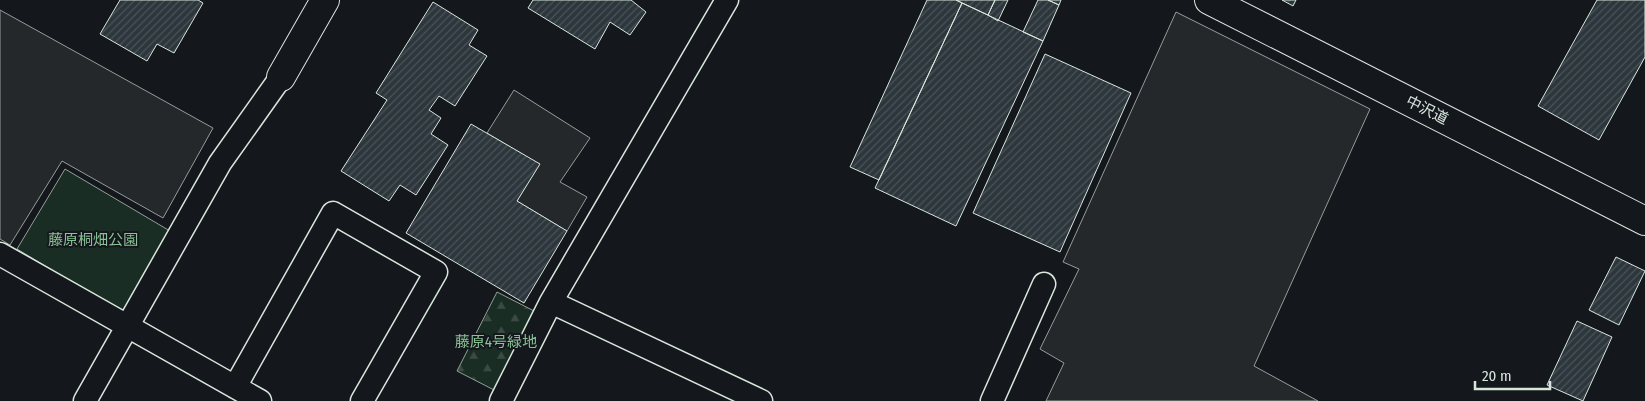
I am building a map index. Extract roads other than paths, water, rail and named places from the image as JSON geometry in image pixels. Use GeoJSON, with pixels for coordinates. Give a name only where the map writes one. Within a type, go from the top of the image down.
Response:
{"type":"FeatureCollection","features":[{"type":"Feature","properties":{"kind":"street"},"geometry":{"type":"LineString","coordinates":[[85,401],[220,163],[281,78],[325,0]]}},
{"type":"Feature","properties":{"kind":"street"},"geometry":{"type":"LineString","coordinates":[[501,401],[551,302],[727,0]]}},
{"type":"Feature","properties":{"kind":"street","name":"中沢道"},"geometry":{"type":"LineString","coordinates":[[1209,0],[1645,221]]}},
{"type":"Feature","properties":{"kind":"street"},"geometry":{"type":"LineString","coordinates":[[235,387],[333,213],[436,272],[362,401]]}},
{"type":"Feature","properties":{"kind":"street"},"geometry":{"type":"LineString","coordinates":[[0,254],[260,401]]}},
{"type":"Feature","properties":{"kind":"street"},"geometry":{"type":"LineString","coordinates":[[992,401],[1044,284]]}},
{"type":"Feature","properties":{"kind":"street"},"geometry":{"type":"LineString","coordinates":[[551,302],[762,401]]}},
{"type":"Feature","properties":{"kind":"park label","name":"藤原桐畑公園"},"geometry":{"type":"Point","coordinates":[93,240]}},
{"type":"Feature","properties":{"kind":"park label","name":"藤原4号緑地"},"geometry":{"type":"Point","coordinates":[496,342]}}]}
